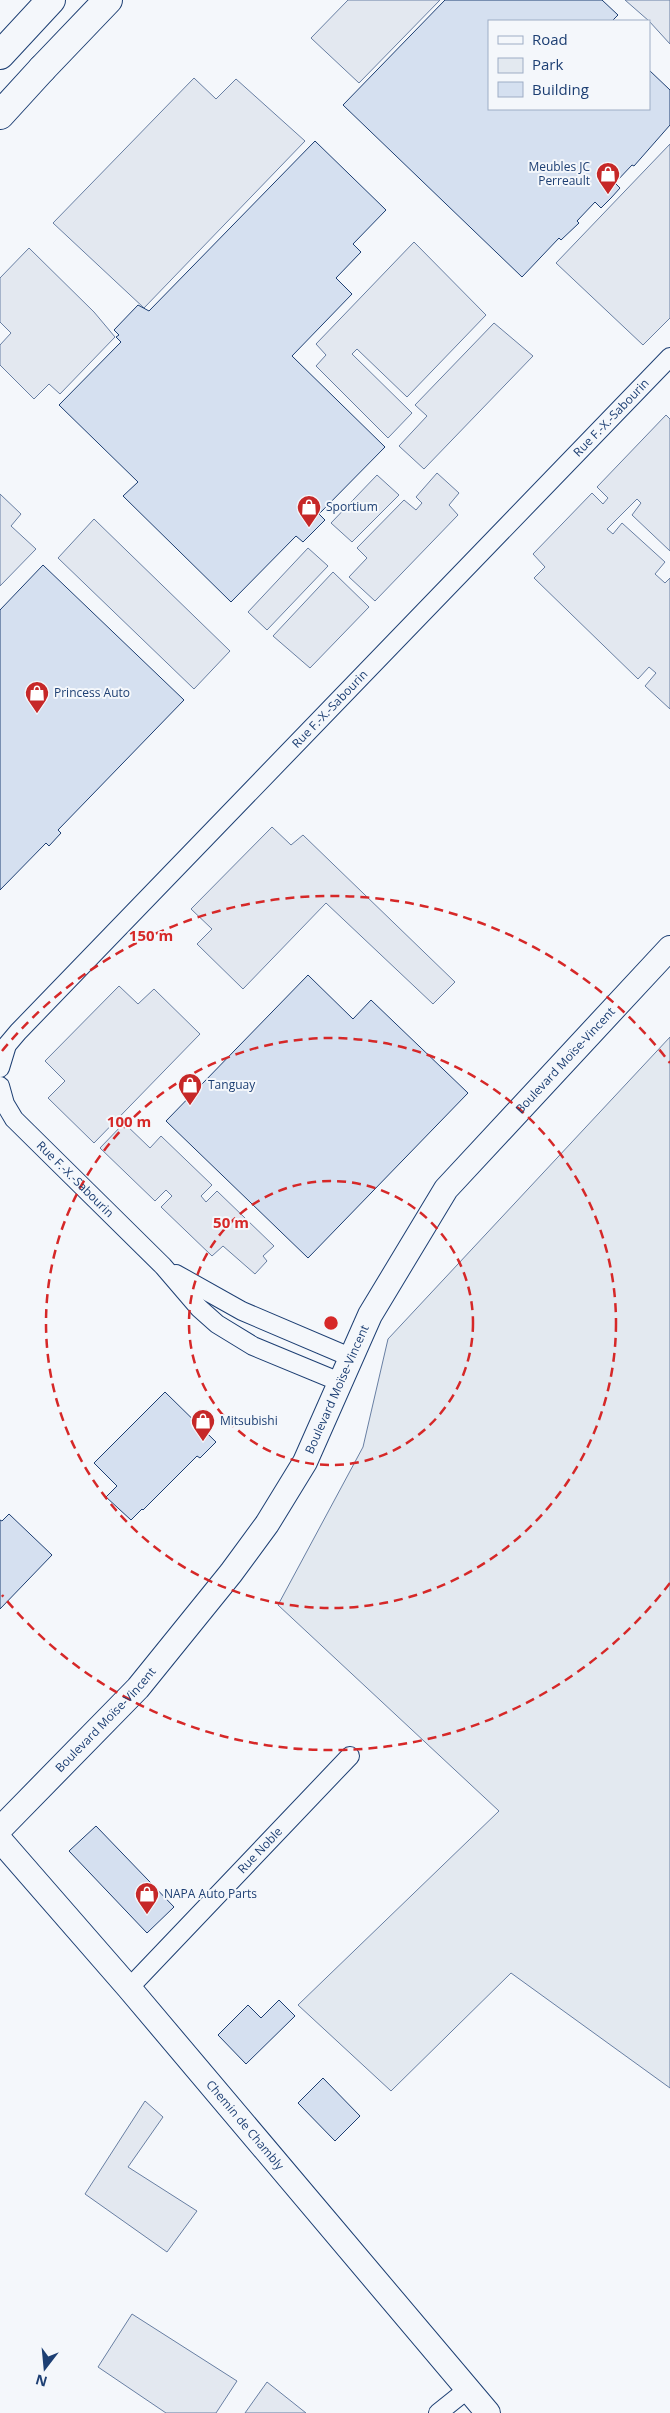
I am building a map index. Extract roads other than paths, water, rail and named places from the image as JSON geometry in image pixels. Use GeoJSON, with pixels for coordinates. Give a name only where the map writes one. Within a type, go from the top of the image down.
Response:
{"type":"FeatureCollection","features":[{"type":"Feature","properties":{"kind":"main road"},"geometry":{"type":"LineString","coordinates":[[0,55],[51,0]]}},
{"type":"Feature","properties":{"kind":"main road"},"geometry":{"type":"LineString","coordinates":[[0,115],[108,0]]}},
{"type":"Feature","properties":{"kind":"street"},"geometry":{"type":"LineString","coordinates":[[0,130],[42,69]]}},
{"type":"Feature","properties":{"kind":"street","name":"Rue F.-X.-Sabourin"},"geometry":{"type":"LineString","coordinates":[[0,1068],[8,1045],[18,1032],[670,356]]}},
{"type":"Feature","properties":{"kind":"street","name":"Boulevard Moïse-Vincent"},"geometry":{"type":"LineString","coordinates":[[0,1829],[138,1688],[242,1560],[293,1483],[315,1441],[350,1357],[379,1299],[446,1189],[670,948]]}},
{"type":"Feature","properties":{"kind":"street","name":"Rue F.-X.-Sabourin"},"geometry":{"type":"LineString","coordinates":[[0,1086],[5,1104],[14,1119],[163,1266],[208,1317],[253,1346],[340,1382]]}},
{"type":"Feature","properties":{"kind":"street","name":"Rue F.-X.-Sabourin"},"geometry":{"type":"LineString","coordinates":[[163,1266],[242,1311],[350,1357]]}},
{"type":"Feature","properties":{"kind":"street","name":"Rue Noble"},"geometry":{"type":"LineString","coordinates":[[129,1988],[350,1756]]}},
{"type":"Feature","properties":{"kind":"street","name":"Chemin de Chambly"},"geometry":{"type":"LineString","coordinates":[[0,1840],[129,1988],[488,2413]]}},
{"type":"Feature","properties":{"kind":"street"},"geometry":{"type":"LineString","coordinates":[[438,2413],[468,2389]]}},
{"type":"Feature","properties":{"kind":"place","name":"Meubles JC Perreault"},"geometry":{"type":"Point","coordinates":[608,195]}},
{"type":"Feature","properties":{"kind":"place","name":"Sportium"},"geometry":{"type":"Point","coordinates":[309,528]}},
{"type":"Feature","properties":{"kind":"place","name":"Princess Auto"},"geometry":{"type":"Point","coordinates":[37,714]}},
{"type":"Feature","properties":{"kind":"place","name":"Tanguay"},"geometry":{"type":"Point","coordinates":[190,1106]}},
{"type":"Feature","properties":{"kind":"place","name":"Mitsubishi"},"geometry":{"type":"Point","coordinates":[203,1442]}},
{"type":"Feature","properties":{"kind":"place","name":"NAPA Auto Parts"},"geometry":{"type":"Point","coordinates":[147,1915]}}]}
